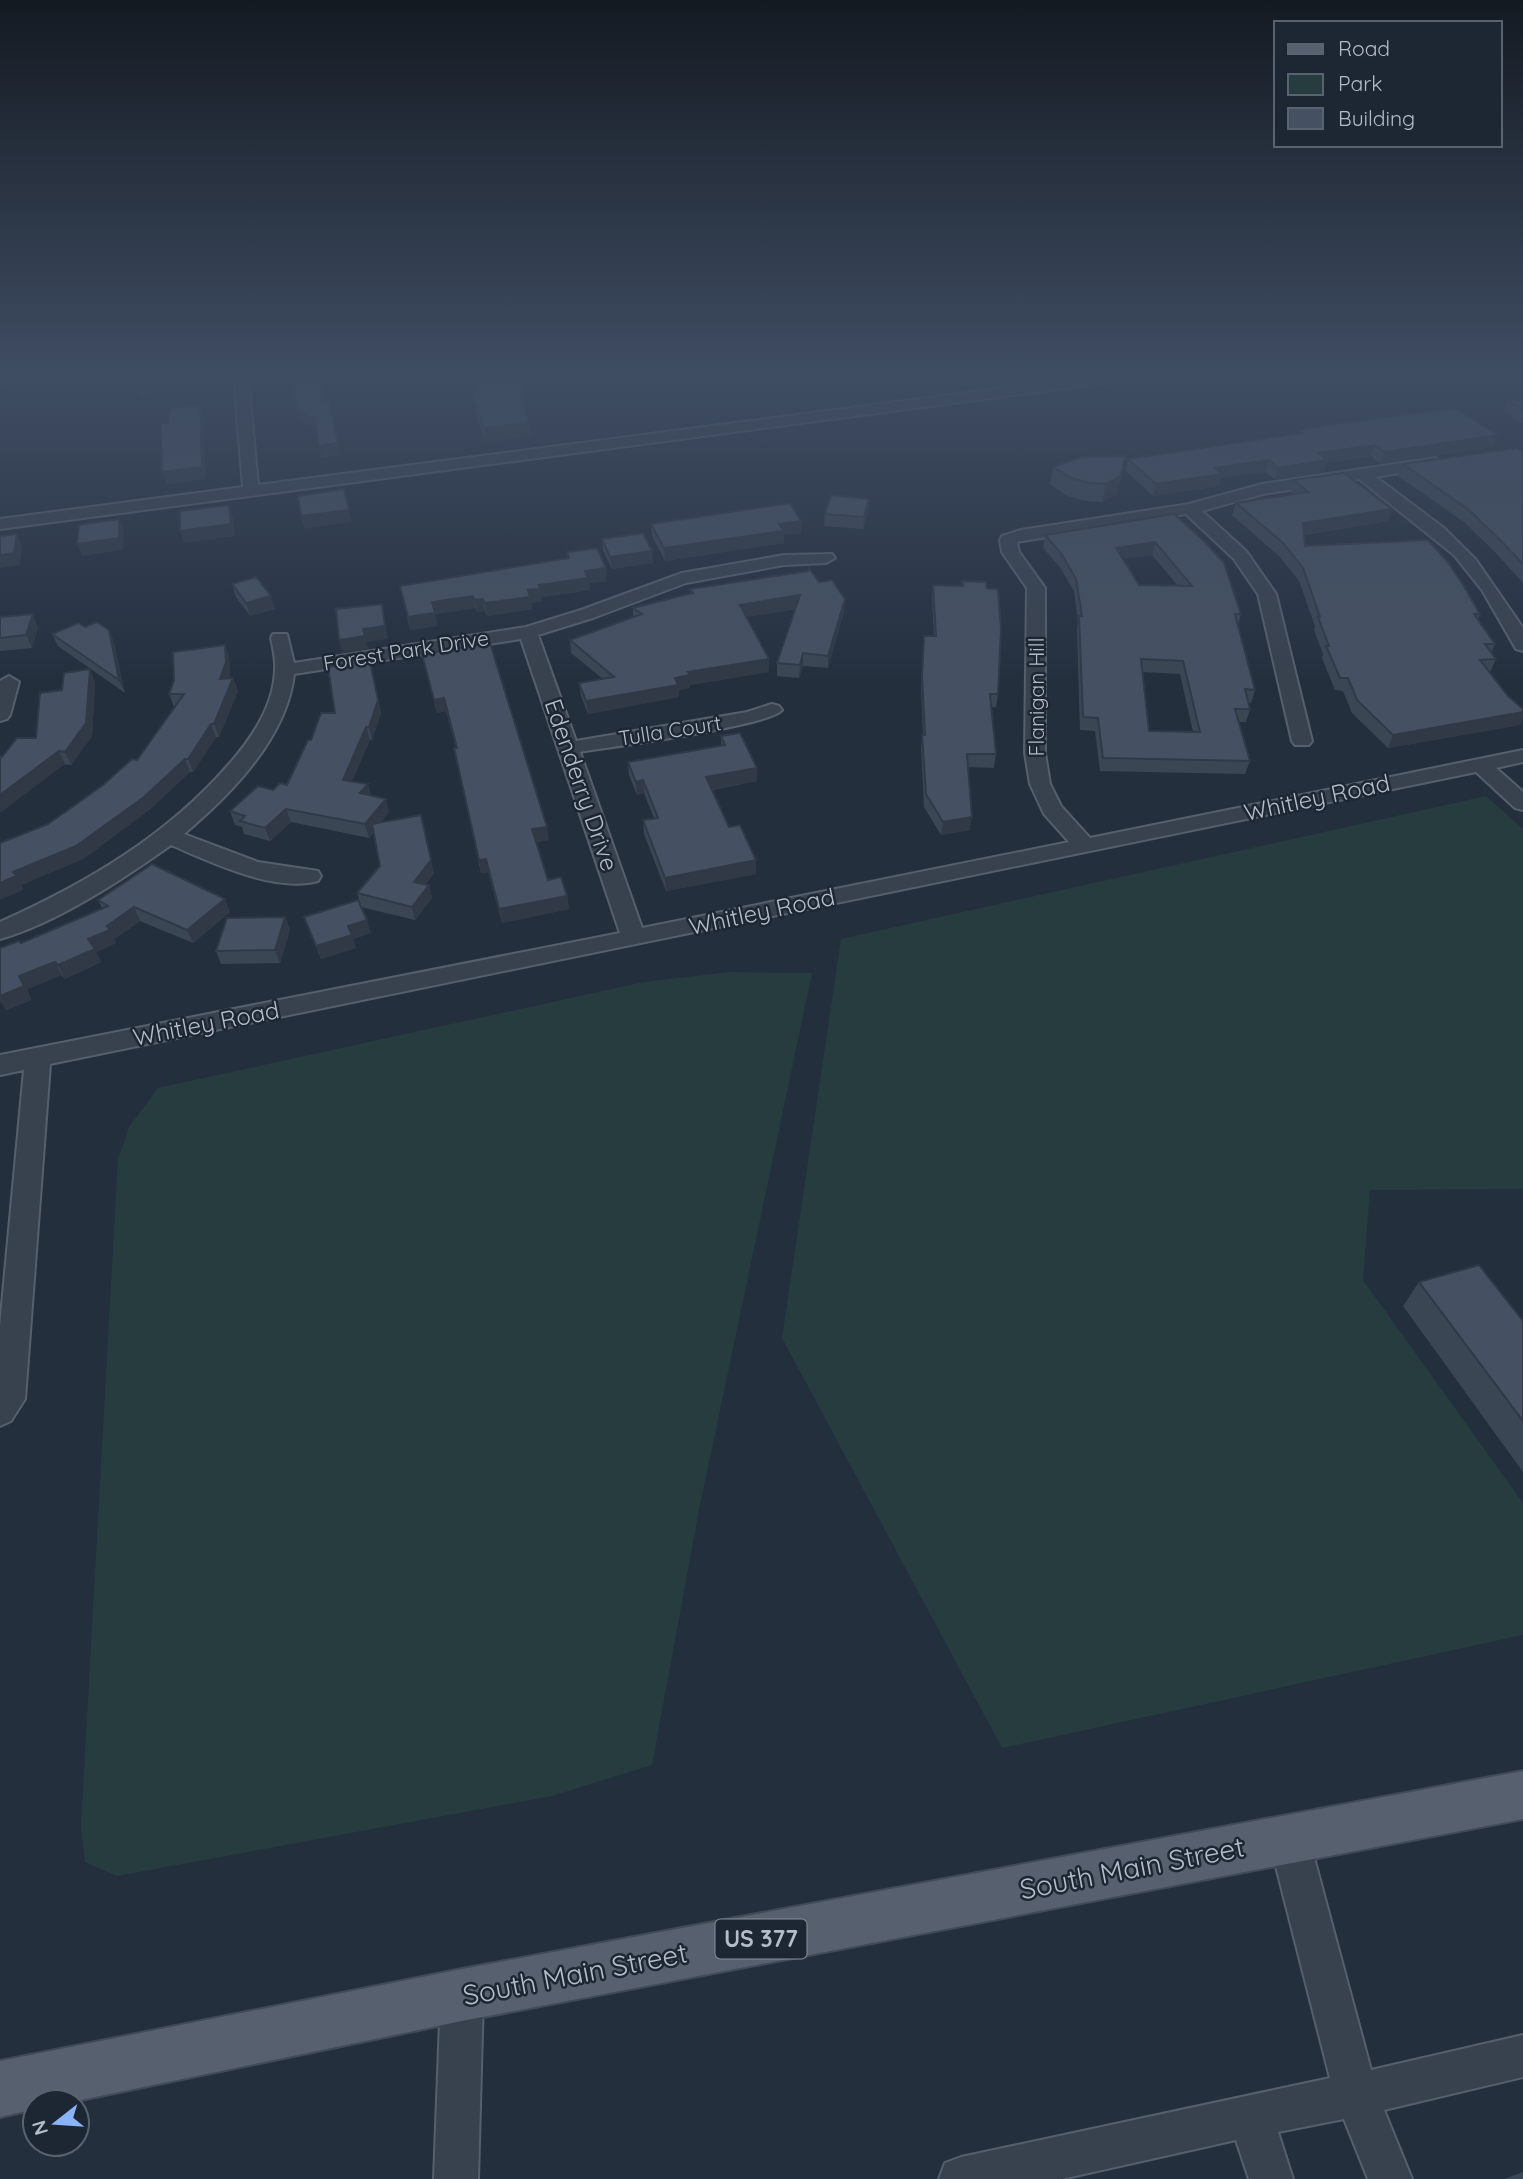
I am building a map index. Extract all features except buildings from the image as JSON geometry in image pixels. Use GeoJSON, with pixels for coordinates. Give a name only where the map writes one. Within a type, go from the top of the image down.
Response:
{"type":"FeatureCollection","features":[{"type":"Feature","properties":{"kind":"main road","name":"South Main Street"},"geometry":{"type":"LineString","coordinates":[[0,2089],[462,1995],[1523,1795]]}},
{"type":"Feature","properties":{"kind":"street"},"geometry":{"type":"LineString","coordinates":[[250,479],[251,491]]}},
{"type":"Feature","properties":{"kind":"street"},"geometry":{"type":"LineString","coordinates":[[0,524],[345,479]]}},
{"type":"Feature","properties":{"kind":"street"},"geometry":{"type":"LineString","coordinates":[[1190,509],[1262,489],[1331,479]]}},
{"type":"Feature","properties":{"kind":"street"},"geometry":{"type":"LineString","coordinates":[[1368,479],[1449,541],[1478,573],[1504,609],[1523,645]]}},
{"type":"Feature","properties":{"kind":"street"},"geometry":{"type":"LineString","coordinates":[[1190,509],[1240,555],[1267,594],[1302,741]]}},
{"type":"Feature","properties":{"kind":"street","name":"Flanigan Hill"},"geometry":{"type":"LineString","coordinates":[[1085,846],[1052,809],[1040,784],[1035,753],[1036,588],[1011,552],[1008,540],[1021,535],[1190,509]]}},
{"type":"Feature","properties":{"kind":"street","name":"Forest Park Drive"},"geometry":{"type":"LineString","coordinates":[[285,670],[528,632],[587,614],[682,578],[785,560],[826,558]]}},
{"type":"Feature","properties":{"kind":"street","name":"Edenderry Drive"},"geometry":{"type":"LineString","coordinates":[[528,632],[634,938]]}},
{"type":"Feature","properties":{"kind":"street"},"geometry":{"type":"LineString","coordinates":[[0,931],[76,896],[170,836],[228,781],[265,730],[278,705],[285,670],[280,638]]}},
{"type":"Feature","properties":{"kind":"street"},"geometry":{"type":"LineString","coordinates":[[0,715],[9,682]]}},
{"type":"Feature","properties":{"kind":"street","name":"Tulla Court"},"geometry":{"type":"LineString","coordinates":[[568,748],[751,717],[772,710]]}},
{"type":"Feature","properties":{"kind":"street","name":"Whitley Road"},"geometry":{"type":"LineString","coordinates":[[0,1065],[1523,756]]}},
{"type":"Feature","properties":{"kind":"street"},"geometry":{"type":"LineString","coordinates":[[1480,764],[1523,803]]}},
{"type":"Feature","properties":{"kind":"street"},"geometry":{"type":"LineString","coordinates":[[170,836],[257,872],[280,876],[310,876]]}},
{"type":"Feature","properties":{"kind":"street"},"geometry":{"type":"LineString","coordinates":[[0,1411],[9,1399],[38,1057]]}},
{"type":"Feature","properties":{"kind":"street"},"geometry":{"type":"LineString","coordinates":[[1289,1839],[1356,2095],[1391,2179]]}},
{"type":"Feature","properties":{"kind":"street"},"geometry":{"type":"LineString","coordinates":[[456,2179],[462,1995]]}},
{"type":"Feature","properties":{"kind":"street"},"geometry":{"type":"LineString","coordinates":[[961,2179],[1250,2115],[1356,2095],[1523,2056]]}},
{"type":"Feature","properties":{"kind":"street"},"geometry":{"type":"LineString","coordinates":[[1250,2115],[1271,2179]]}},
{"type":"Feature","properties":{"kind":"green space"},"geometry":{"type":"Polygon","coordinates":[[[1486,796],[1523,829],[1523,1189],[1370,1190],[1363,1280],[1523,1503],[1523,1635],[1002,1748],[782,1338],[841,939],[1486,796]]]}},
{"type":"Feature","properties":{"kind":"green space"},"geometry":{"type":"Polygon","coordinates":[[[729,972],[812,973],[699,1510],[652,1765],[552,1796],[117,1876],[85,1862],[81,1826],[118,1159],[129,1127],[158,1088],[644,982],[729,972]]]}}]}
